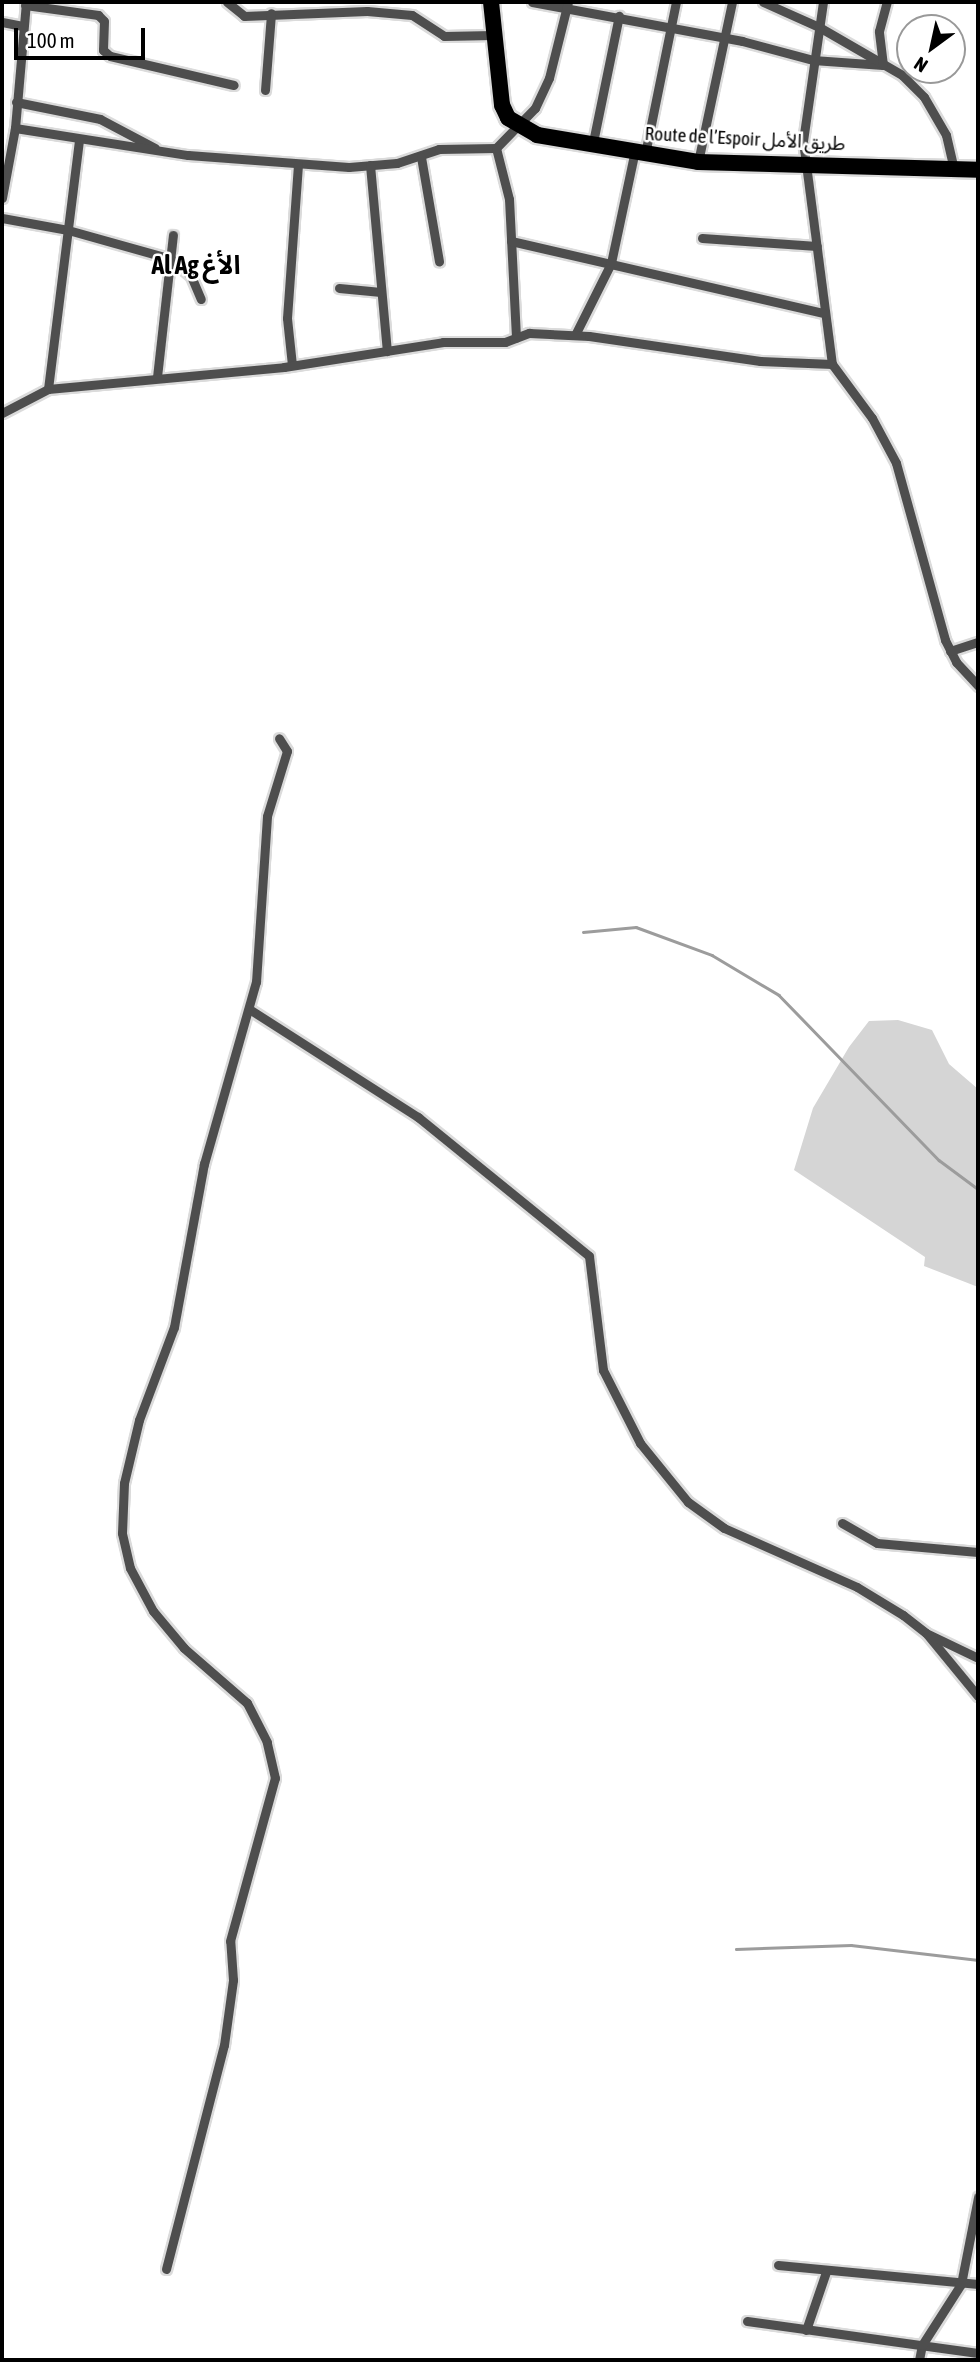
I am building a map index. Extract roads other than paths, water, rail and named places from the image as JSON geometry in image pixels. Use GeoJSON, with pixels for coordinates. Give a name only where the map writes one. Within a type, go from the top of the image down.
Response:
{"type":"FeatureCollection","features":[{"type":"Feature","properties":{"kind":"highway"},"geometry":{"type":"LineString","coordinates":[[491,2],[502,105],[520,127]]}},
{"type":"Feature","properties":{"kind":"highway","name":"Route de l’Espoir طريق الأمل"},"geometry":{"type":"LineString","coordinates":[[520,127],[592,147],[698,162],[978,170]]}},
{"type":"Feature","properties":{"kind":"street"},"geometry":{"type":"LineString","coordinates":[[227,2],[244,16],[271,13],[380,12],[422,19],[444,36],[493,35]]}},
{"type":"Feature","properties":{"kind":"street"},"geometry":{"type":"LineString","coordinates":[[532,2],[568,5],[724,37],[813,60],[883,65]]}},
{"type":"Feature","properties":{"kind":"street"},"geometry":{"type":"LineString","coordinates":[[575,335],[611,263],[677,2]]}},
{"type":"Feature","properties":{"kind":"street"},"geometry":{"type":"LineString","coordinates":[[698,162],[732,2]]}},
{"type":"Feature","properties":{"kind":"street"},"geometry":{"type":"LineString","coordinates":[[763,2],[819,27],[902,75],[924,97],[946,135],[954,170]]}},
{"type":"Feature","properties":{"kind":"street"},"geometry":{"type":"LineString","coordinates":[[823,2],[803,141],[832,365],[872,418],[896,463],[950,651],[978,686]]}},
{"type":"Feature","properties":{"kind":"street"},"geometry":{"type":"LineString","coordinates":[[883,65],[878,31],[887,2]]}},
{"type":"Feature","properties":{"kind":"street"},"geometry":{"type":"LineString","coordinates":[[2,198],[15,128],[26,4],[98,15],[104,21],[103,50],[110,56],[234,85]]}},
{"type":"Feature","properties":{"kind":"street"},"geometry":{"type":"LineString","coordinates":[[15,128],[160,150],[298,164],[370,165],[421,157],[439,149],[496,148],[520,127],[549,78],[568,5]]}},
{"type":"Feature","properties":{"kind":"street"},"geometry":{"type":"LineString","coordinates":[[265,90],[271,13]]}},
{"type":"Feature","properties":{"kind":"street"},"geometry":{"type":"LineString","coordinates":[[592,147],[619,16]]}},
{"type":"Feature","properties":{"kind":"street"},"geometry":{"type":"LineString","coordinates":[[2,22],[23,26]]}},
{"type":"Feature","properties":{"kind":"street"},"geometry":{"type":"LineString","coordinates":[[16,102],[100,119],[160,150]]}},
{"type":"Feature","properties":{"kind":"street"},"geometry":{"type":"LineString","coordinates":[[48,389],[79,139]]}},
{"type":"Feature","properties":{"kind":"street"},"geometry":{"type":"LineString","coordinates":[[496,148],[509,200],[516,338]]}},
{"type":"Feature","properties":{"kind":"street"},"geometry":{"type":"LineString","coordinates":[[421,157],[439,261]]}},
{"type":"Feature","properties":{"kind":"street"},"geometry":{"type":"LineString","coordinates":[[292,365],[286,317],[298,164]]}},
{"type":"Feature","properties":{"kind":"street"},"geometry":{"type":"LineString","coordinates":[[370,165],[387,351]]}},
{"type":"Feature","properties":{"kind":"street"},"geometry":{"type":"LineString","coordinates":[[2,218],[68,230],[171,259],[191,276],[201,299]]}},
{"type":"Feature","properties":{"kind":"street"},"geometry":{"type":"LineString","coordinates":[[158,377],[173,235]]}},
{"type":"Feature","properties":{"kind":"street"},"geometry":{"type":"LineString","coordinates":[[702,238],[817,246]]}},
{"type":"Feature","properties":{"kind":"street"},"geometry":{"type":"LineString","coordinates":[[511,241],[824,313]]}},
{"type":"Feature","properties":{"kind":"street"},"geometry":{"type":"LineString","coordinates":[[339,288],[381,292]]}},
{"type":"Feature","properties":{"kind":"street"},"geometry":{"type":"LineString","coordinates":[[2,413],[48,389],[292,365],[443,342],[516,338],[529,333],[575,335],[760,361],[832,365]]}},
{"type":"Feature","properties":{"kind":"street"},"geometry":{"type":"LineString","coordinates":[[950,651],[978,642]]}},
{"type":"Feature","properties":{"kind":"street"},"geometry":{"type":"LineString","coordinates":[[166,2269],[224,2045],[233,1980],[230,1941],[275,1778],[267,1742],[247,1703],[184,1648],[153,1611],[130,1568],[121,1533],[124,1483],[139,1420],[174,1326],[205,1164],[249,1009],[262,933],[267,816],[286,751],[279,738]]}},
{"type":"Feature","properties":{"kind":"street"},"geometry":{"type":"LineString","coordinates":[[249,1009],[418,1117],[589,1256],[603,1370],[640,1443],[688,1502],[724,1528],[857,1587],[926,1633],[978,1658]]}},
{"type":"Feature","properties":{"kind":"street"},"geometry":{"type":"LineString","coordinates":[[842,1523],[877,1543],[978,1552]]}},
{"type":"Feature","properties":{"kind":"street"},"geometry":{"type":"LineString","coordinates":[[926,1633],[978,1696]]}},
{"type":"Feature","properties":{"kind":"street"},"geometry":{"type":"LineString","coordinates":[[919,2360],[922,2345],[961,2284],[978,2197]]}},
{"type":"Feature","properties":{"kind":"street"},"geometry":{"type":"LineString","coordinates":[[778,2265],[826,2272],[978,2284]]}},
{"type":"Feature","properties":{"kind":"street"},"geometry":{"type":"LineString","coordinates":[[806,2330],[826,2272]]}},
{"type":"Feature","properties":{"kind":"street"},"geometry":{"type":"LineString","coordinates":[[747,2321],[978,2353]]}},
{"type":"Feature","properties":{"kind":"waterway"},"geometry":{"type":"LineString","coordinates":[[583,932],[636,927],[712,955],[779,995],[939,1160],[978,1189]]}},
{"type":"Feature","properties":{"kind":"waterway"},"geometry":{"type":"LineString","coordinates":[[736,1949],[851,1945],[978,1960]]}},
{"type":"Feature","properties":{"kind":"district","name":"Al Ag الأغ"},"geometry":{"type":"Point","coordinates":[196,266]}}]}
